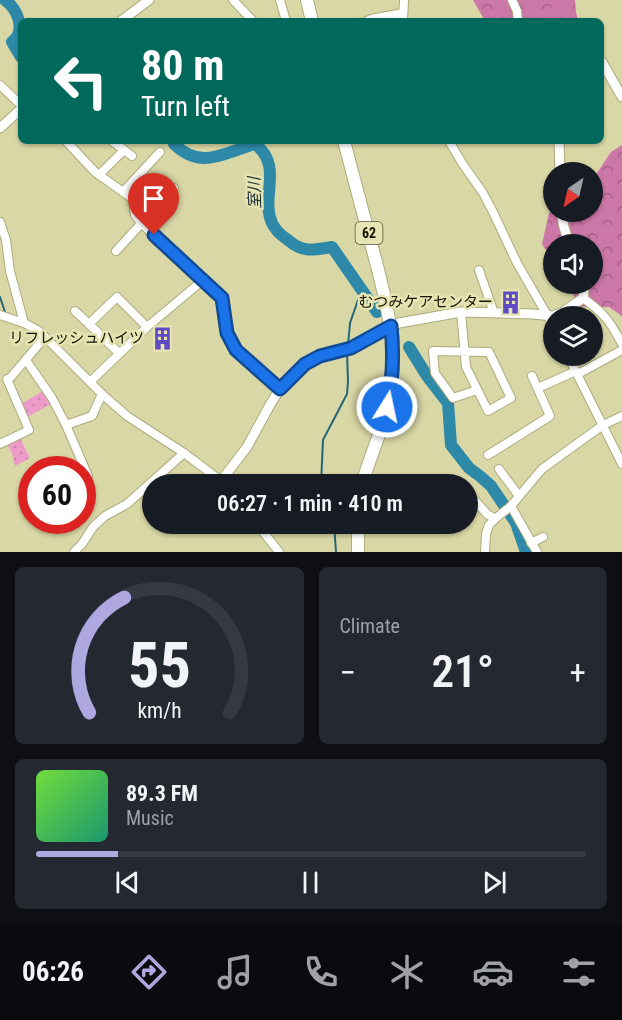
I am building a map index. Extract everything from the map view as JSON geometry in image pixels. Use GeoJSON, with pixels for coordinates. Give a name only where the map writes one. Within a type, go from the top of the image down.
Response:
{"type":"FeatureCollection","features":[{"type":"Feature","properties":{"kind":"main road"},"geometry":{"type":"LineString","coordinates":[[307,0],[311,18]]}},
{"type":"Feature","properties":{"kind":"main road","name":"62"},"geometry":{"type":"LineString","coordinates":[[345,144],[378,268],[391,326],[393,348],[391,391],[365,474]]}},
{"type":"Feature","properties":{"kind":"main road"},"geometry":{"type":"LineString","coordinates":[[357,534],[358,552]]}},
{"type":"Feature","properties":{"kind":"street"},"geometry":{"type":"LineString","coordinates":[[125,18],[149,0]]}},
{"type":"Feature","properties":{"kind":"street"},"geometry":{"type":"LineString","coordinates":[[233,0],[250,18]]}},
{"type":"Feature","properties":{"kind":"street"},"geometry":{"type":"LineString","coordinates":[[280,0],[285,18]]}},
{"type":"Feature","properties":{"kind":"street"},"geometry":{"type":"LineString","coordinates":[[369,18],[403,17],[404,0]]}},
{"type":"Feature","properties":{"kind":"street"},"geometry":{"type":"LineString","coordinates":[[512,0],[518,18]]}},
{"type":"Feature","properties":{"kind":"street"},"geometry":{"type":"LineString","coordinates":[[604,66],[622,97]]}},
{"type":"Feature","properties":{"kind":"street"},"geometry":{"type":"LineString","coordinates":[[0,85],[18,104]]}},
{"type":"Feature","properties":{"kind":"street"},"geometry":{"type":"LineString","coordinates":[[0,128],[18,110]]}},
{"type":"Feature","properties":{"kind":"street"},"geometry":{"type":"LineString","coordinates":[[69,144],[99,175],[133,200],[135,215],[142,224],[222,298],[227,333],[236,350],[280,389]]}},
{"type":"Feature","properties":{"kind":"street"},"geometry":{"type":"LineString","coordinates":[[116,144],[132,156]]}},
{"type":"Feature","properties":{"kind":"street"},"geometry":{"type":"LineString","coordinates":[[451,144],[483,193],[543,310]]}},
{"type":"Feature","properties":{"kind":"street"},"geometry":{"type":"LineString","coordinates":[[559,144],[560,162]]}},
{"type":"Feature","properties":{"kind":"street"},"geometry":{"type":"LineString","coordinates":[[99,175],[124,150]]}},
{"type":"Feature","properties":{"kind":"street"},"geometry":{"type":"LineString","coordinates":[[123,192],[160,152]]}},
{"type":"Feature","properties":{"kind":"street"},"geometry":{"type":"LineString","coordinates":[[116,250],[174,188]]}},
{"type":"Feature","properties":{"kind":"street"},"geometry":{"type":"LineString","coordinates":[[0,222],[24,323]]}},
{"type":"Feature","properties":{"kind":"street"},"geometry":{"type":"LineString","coordinates":[[483,272],[494,313]]}},
{"type":"Feature","properties":{"kind":"street"},"geometry":{"type":"LineString","coordinates":[[90,382],[147,327],[202,281]]}},
{"type":"Feature","properties":{"kind":"street"},"geometry":{"type":"LineString","coordinates":[[572,306],[583,298],[584,294]]}},
{"type":"Feature","properties":{"kind":"street"},"geometry":{"type":"LineString","coordinates":[[89,324],[117,297],[147,327]]}},
{"type":"Feature","properties":{"kind":"street"},"geometry":{"type":"LineString","coordinates":[[583,298],[607,318],[622,344]]}},
{"type":"Feature","properties":{"kind":"street"},"geometry":{"type":"LineString","coordinates":[[75,311],[119,353]]}},
{"type":"Feature","properties":{"kind":"street"},"geometry":{"type":"LineString","coordinates":[[461,312],[464,351],[466,367],[488,411],[511,398],[489,352],[464,351],[434,351],[435,373],[453,398],[477,390]]}},
{"type":"Feature","properties":{"kind":"street"},"geometry":{"type":"LineString","coordinates":[[229,474],[280,389],[305,364],[320,356],[351,348],[391,326],[418,319],[461,312],[543,315]]}},
{"type":"Feature","properties":{"kind":"street"},"geometry":{"type":"LineString","coordinates":[[0,315],[39,331],[127,416],[184,453],[211,474]]}},
{"type":"Feature","properties":{"kind":"street"},"geometry":{"type":"LineString","coordinates":[[0,444],[29,430],[3,380],[11,377],[45,337]]}},
{"type":"Feature","properties":{"kind":"street"},"geometry":{"type":"LineString","coordinates":[[538,388],[622,350]]}},
{"type":"Feature","properties":{"kind":"street"},"geometry":{"type":"LineString","coordinates":[[26,360],[52,398],[79,456]]}},
{"type":"Feature","properties":{"kind":"street"},"geometry":{"type":"LineString","coordinates":[[574,366],[621,460]]}},
{"type":"Feature","properties":{"kind":"street"},"geometry":{"type":"LineString","coordinates":[[488,455],[550,416],[532,376]]}},
{"type":"Feature","properties":{"kind":"street"},"geometry":{"type":"LineString","coordinates":[[66,425],[93,416],[102,394]]}},
{"type":"Feature","properties":{"kind":"street"},"geometry":{"type":"LineString","coordinates":[[485,552],[489,525],[508,508],[542,469],[603,425],[622,416]]}},
{"type":"Feature","properties":{"kind":"street"},"geometry":{"type":"LineString","coordinates":[[74,552],[83,548],[93,527],[105,516],[127,504],[184,453]]}},
{"type":"Feature","properties":{"kind":"street"},"geometry":{"type":"LineString","coordinates":[[499,469],[519,496]]}},
{"type":"Feature","properties":{"kind":"street"},"geometry":{"type":"LineString","coordinates":[[478,504],[495,519]]}},
{"type":"Feature","properties":{"kind":"street"},"geometry":{"type":"LineString","coordinates":[[508,508],[537,552]]}},
{"type":"Feature","properties":{"kind":"street"},"geometry":{"type":"LineString","coordinates":[[265,534],[279,552]]}},
{"type":"Feature","properties":{"kind":"street"},"geometry":{"type":"LineString","coordinates":[[531,543],[543,537]]}},
{"type":"Feature","properties":{"kind":"green space"},"geometry":{"type":"Polygon","coordinates":[[[473,0],[575,0],[577,18],[483,18],[473,0]]]}},
{"type":"Feature","properties":{"kind":"green space"},"geometry":{"type":"Polygon","coordinates":[[[622,145],[622,316],[609,307],[579,306],[573,294],[603,294],[603,234],[544,234],[547,222],[603,222],[603,164],[611,152],[622,145]]]}},
{"type":"Feature","properties":{"kind":"shaded area"},"geometry":{"type":"Polygon","coordinates":[[[43,391],[51,404],[27,417],[21,404],[43,391]]]}},
{"type":"Feature","properties":{"kind":"shaded area"},"geometry":{"type":"Polygon","coordinates":[[[20,438],[29,456],[18,456],[18,464],[15,466],[7,444],[20,438]]]}},
{"type":"Feature","properties":{"kind":"waterway","name":"室川"},"geometry":{"type":"LineString","coordinates":[[5,0],[18,18]]}},
{"type":"Feature","properties":{"kind":"waterway","name":"室川"},"geometry":{"type":"LineString","coordinates":[[18,35],[12,42],[18,52]]}},
{"type":"Feature","properties":{"kind":"waterway","name":"室川"},"geometry":{"type":"LineString","coordinates":[[174,144],[194,157],[204,158],[223,155],[255,144]]}},
{"type":"Feature","properties":{"kind":"waterway","name":"室川"},"geometry":{"type":"LineString","coordinates":[[255,144],[264,153],[268,162],[270,172],[269,213],[275,228],[293,244],[304,249],[332,247],[377,312]]}},
{"type":"Feature","properties":{"kind":"waterway"},"geometry":{"type":"LineString","coordinates":[[348,345],[350,323],[363,292]]}},
{"type":"Feature","properties":{"kind":"waterway"},"geometry":{"type":"LineString","coordinates":[[0,297],[5,312]]}},
{"type":"Feature","properties":{"kind":"waterway","name":"室川"},"geometry":{"type":"LineString","coordinates":[[409,347],[427,376],[448,403],[451,445],[469,468],[491,486],[516,523],[526,552]]}},
{"type":"Feature","properties":{"kind":"waterway"},"geometry":{"type":"LineString","coordinates":[[321,474],[323,440],[347,394],[347,352]]}},
{"type":"Feature","properties":{"kind":"waterway"},"geometry":{"type":"LineString","coordinates":[[335,534],[336,552]]}},
{"type":"Feature","properties":{"kind":"place","name":"むつみケアセンター"},"geometry":{"type":"Point","coordinates":[511,302]}},
{"type":"Feature","properties":{"kind":"place","name":"リフレッシュハイツ"},"geometry":{"type":"Point","coordinates":[162,338]}},
{"type":"Feature","properties":{"kind":"route"},"geometry":{"type":"LineString","coordinates":[[154,235],[222,298],[227,333],[236,350],[280,389],[305,364],[320,356],[351,348],[391,326],[393,371],[387,407]]}}]}
